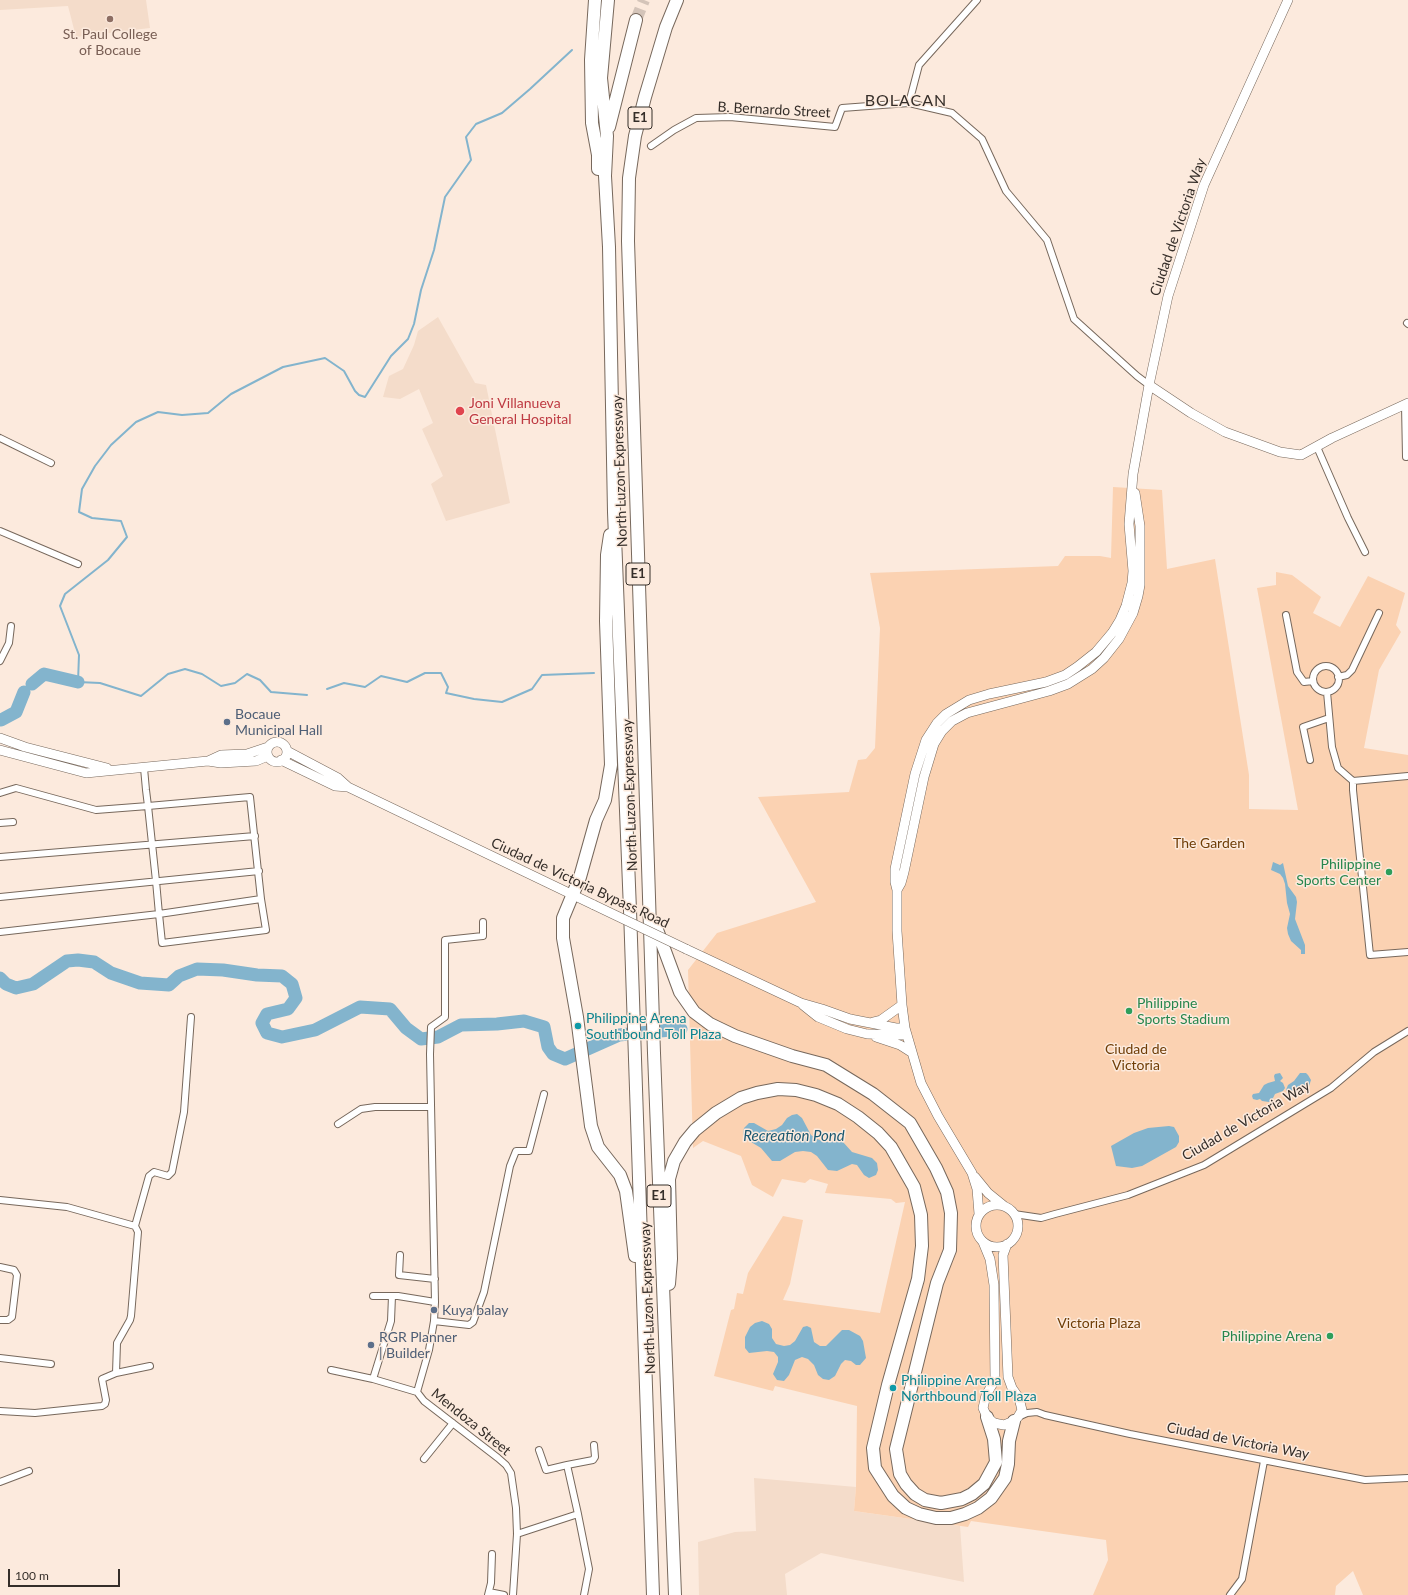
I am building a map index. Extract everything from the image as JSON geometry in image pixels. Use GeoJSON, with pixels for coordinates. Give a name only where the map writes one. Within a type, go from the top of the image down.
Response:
{"type":"FeatureCollection","features":[{"type":"Feature","properties":{"kind":"highway"},"geometry":{"type":"LineString","coordinates":[[595,0],[591,60],[592,123],[598,155],[599,201],[609,247]]}},
{"type":"Feature","properties":{"kind":"highway","name":"North Luzon Expressway"},"geometry":{"type":"LineString","coordinates":[[608,0],[601,78],[607,136],[605,176],[609,247],[614,512],[653,1595]]}},
{"type":"Feature","properties":{"kind":"highway","name":"North Luzon Expressway"},"geometry":{"type":"LineString","coordinates":[[675,1595],[654,1053],[628,241],[629,178],[635,136],[666,27],[677,0]]}},
{"type":"Feature","properties":{"kind":"highway","name":"North Luzon Expressway"},"geometry":{"type":"LineString","coordinates":[[607,136],[636,20]]}},
{"type":"Feature","properties":{"kind":"highway"},"geometry":{"type":"LineString","coordinates":[[614,512],[607,555],[606,621],[611,765],[604,800],[596,820],[585,860],[564,918],[563,938],[579,1034],[591,1126],[598,1147],[620,1175],[626,1192],[644,1321]]}},
{"type":"Feature","properties":{"kind":"highway"},"geometry":{"type":"LineString","coordinates":[[649,907],[680,992],[694,1012],[710,1024],[736,1036],[792,1056],[826,1065],[873,1094],[910,1123],[936,1168],[947,1192],[951,1213],[950,1250],[937,1283],[896,1449],[900,1474],[915,1494],[925,1500],[940,1503],[962,1499],[972,1494],[984,1484],[996,1462],[994,1439],[987,1417]]}},
{"type":"Feature","properties":{"kind":"highway"},"geometry":{"type":"LineString","coordinates":[[664,1339],[671,1260],[669,1179],[674,1161],[685,1142],[695,1130],[716,1113],[741,1098],[778,1089],[796,1090],[838,1104],[858,1117],[878,1133],[891,1147],[908,1175],[914,1187],[921,1215],[922,1246],[918,1279],[888,1385],[873,1448],[874,1468],[884,1484],[893,1496],[906,1508],[919,1514],[936,1518],[951,1518],[971,1511],[991,1498],[1005,1478],[1008,1464],[1009,1441],[1016,1419]]}},
{"type":"Feature","properties":{"kind":"main road","name":"Ciudad de Victoria Way"},"geometry":{"type":"LineString","coordinates":[[919,775],[934,744],[942,731],[952,721],[966,713],[1049,691],[1068,684],[1092,669],[1104,658],[1116,636],[1133,613],[1140,585],[1140,526],[1133,474],[1149,385],[1168,296],[1204,184],[1288,0]]}},
{"type":"Feature","properties":{"kind":"main road"},"geometry":{"type":"LineString","coordinates":[[1149,385],[1191,413],[1225,432],[1280,452],[1301,455],[1332,438],[1406,404]]}},
{"type":"Feature","properties":{"kind":"main road","name":"Ciudad de Victoria Way"},"geometry":{"type":"LineString","coordinates":[[980,1214],[977,1190],[972,1173],[938,1116],[921,1083],[911,1052],[902,1006],[897,931],[897,890],[904,872],[926,740],[937,723],[946,714],[962,703],[989,694],[1046,682],[1065,675],[1116,636]]}},
{"type":"Feature","properties":{"kind":"main road"},"geometry":{"type":"LineString","coordinates":[[962,703],[966,713]]}},
{"type":"Feature","properties":{"kind":"main road"},"geometry":{"type":"LineString","coordinates":[[110,769],[3,739],[1,750],[86,773],[110,769],[144,768],[208,761],[221,755],[268,752]]}},
{"type":"Feature","properties":{"kind":"main road"},"geometry":{"type":"LineString","coordinates":[[273,742],[280,742],[285,746],[285,756],[281,760],[275,761],[268,752],[273,742]]}},
{"type":"Feature","properties":{"kind":"main road","name":"Ciudad de Victoria Bypass Road"},"geometry":{"type":"LineString","coordinates":[[286,751],[338,778],[348,787],[801,1003],[822,1009],[850,1020],[906,1031]]}},
{"type":"Feature","properties":{"kind":"main road","name":"Ciudad de Victoria Bypass Road"},"geometry":{"type":"LineString","coordinates":[[281,760],[335,786],[348,787]]}},
{"type":"Feature","properties":{"kind":"main road","name":"Ciudad de Victoria Bypass Road"},"geometry":{"type":"LineString","coordinates":[[801,1003],[818,1017],[847,1029],[867,1034],[906,1031]]}},
{"type":"Feature","properties":{"kind":"main road"},"geometry":{"type":"LineString","coordinates":[[868,1023],[881,1020],[902,1006]]}},
{"type":"Feature","properties":{"kind":"main road"},"geometry":{"type":"LineString","coordinates":[[867,1034],[900,1045],[911,1052]]}},
{"type":"Feature","properties":{"kind":"main road"},"geometry":{"type":"LineString","coordinates":[[972,1173],[988,1193],[1014,1214],[1017,1221],[1017,1229],[1014,1238],[1007,1244],[997,1247],[983,1242]]}},
{"type":"Feature","properties":{"kind":"main road"},"geometry":{"type":"LineString","coordinates":[[1006,1208],[996,1205],[985,1209],[977,1219],[976,1229],[990,1259],[994,1285],[995,1380],[986,1395],[983,1408],[987,1417],[994,1423],[1004,1425],[1016,1419],[1022,1410],[1019,1398],[1012,1388],[1008,1377],[1003,1255],[1007,1244]]}},
{"type":"Feature","properties":{"kind":"street"},"geometry":{"type":"LineString","coordinates":[[977,0],[919,65],[908,103],[952,112],[982,139],[1006,191],[1047,240],[1074,319],[1149,385]]}},
{"type":"Feature","properties":{"kind":"street","name":"B. Bernardo Street"},"geometry":{"type":"LineString","coordinates":[[651,146],[674,130],[696,118],[730,117],[835,127],[842,108],[908,103]]}},
{"type":"Feature","properties":{"kind":"street"},"geometry":{"type":"LineString","coordinates":[[1406,404],[1406,457]]}},
{"type":"Feature","properties":{"kind":"street"},"geometry":{"type":"LineString","coordinates":[[0,438],[51,463]]}},
{"type":"Feature","properties":{"kind":"street"},"geometry":{"type":"LineString","coordinates":[[1317,447],[1348,518],[1365,552]]}},
{"type":"Feature","properties":{"kind":"street"},"geometry":{"type":"LineString","coordinates":[[0,531],[78,564]]}},
{"type":"Feature","properties":{"kind":"street"},"geometry":{"type":"LineString","coordinates":[[1338,677],[1347,675],[1352,670],[1379,613]]}},
{"type":"Feature","properties":{"kind":"street"},"geometry":{"type":"LineString","coordinates":[[1286,615],[1297,672],[1301,680],[1304,682],[1313,681]]}},
{"type":"Feature","properties":{"kind":"street"},"geometry":{"type":"LineString","coordinates":[[0,660],[9,642],[11,626]]}},
{"type":"Feature","properties":{"kind":"street"},"geometry":{"type":"LineString","coordinates":[[1324,667],[1333,669],[1338,677],[1335,688],[1327,692],[1319,690],[1313,681],[1314,673],[1320,668],[1324,667]]}},
{"type":"Feature","properties":{"kind":"street"},"geometry":{"type":"LineString","coordinates":[[1327,692],[1332,747],[1338,768],[1354,781],[1408,776]]}},
{"type":"Feature","properties":{"kind":"street"},"geometry":{"type":"LineString","coordinates":[[1310,760],[1303,727],[1329,718]]}},
{"type":"Feature","properties":{"kind":"street"},"geometry":{"type":"LineString","coordinates":[[0,793],[16,788],[96,810],[148,806],[250,797],[261,899],[266,930],[162,943],[156,881],[152,844],[148,806],[144,768]]}},
{"type":"Feature","properties":{"kind":"street"},"geometry":{"type":"LineString","coordinates":[[1354,781],[1370,955],[1408,952]]}},
{"type":"Feature","properties":{"kind":"street"},"geometry":{"type":"LineString","coordinates":[[0,823],[13,822]]}},
{"type":"Feature","properties":{"kind":"street"},"geometry":{"type":"LineString","coordinates":[[0,857],[255,836]]}},
{"type":"Feature","properties":{"kind":"street"},"geometry":{"type":"LineString","coordinates":[[0,897],[259,871]]}},
{"type":"Feature","properties":{"kind":"street"},"geometry":{"type":"LineString","coordinates":[[0,932],[159,914],[261,899]]}},
{"type":"Feature","properties":{"kind":"street","name":"Mendoza Street"},"geometry":{"type":"LineString","coordinates":[[483,922],[484,936],[445,940],[445,1017],[431,1027],[430,1054],[435,1302],[434,1321],[425,1365],[417,1392],[424,1401],[506,1464],[511,1473],[517,1534],[513,1595]]}},
{"type":"Feature","properties":{"kind":"street"},"geometry":{"type":"LineString","coordinates":[[116,1373],[117,1343],[131,1316],[138,1232],[136,1226],[150,1174],[156,1172],[168,1176],[172,1172],[184,1112],[191,1017]]}},
{"type":"Feature","properties":{"kind":"street","name":"Ciudad de Victoria Way"},"geometry":{"type":"LineString","coordinates":[[1014,1214],[1041,1218],[1128,1195],[1204,1165],[1331,1088],[1374,1052],[1408,1031]]}},
{"type":"Feature","properties":{"kind":"street"},"geometry":{"type":"LineString","coordinates":[[434,1321],[469,1325],[473,1322],[484,1292],[510,1166],[516,1151],[529,1151],[544,1094]]}},
{"type":"Feature","properties":{"kind":"street"},"geometry":{"type":"LineString","coordinates":[[338,1124],[361,1108],[431,1108]]}},
{"type":"Feature","properties":{"kind":"street"},"geometry":{"type":"LineString","coordinates":[[0,1200],[67,1207],[136,1226]]}},
{"type":"Feature","properties":{"kind":"street"},"geometry":{"type":"LineString","coordinates":[[400,1255],[399,1275],[435,1279]]}},
{"type":"Feature","properties":{"kind":"street"},"geometry":{"type":"LineString","coordinates":[[0,1267],[14,1270],[17,1275],[12,1317],[8,1320],[0,1320]]}},
{"type":"Feature","properties":{"kind":"street"},"geometry":{"type":"LineString","coordinates":[[373,1296],[414,1298],[435,1302]]}},
{"type":"Feature","properties":{"kind":"street"},"geometry":{"type":"LineString","coordinates":[[373,1379],[391,1321],[392,1296]]}},
{"type":"Feature","properties":{"kind":"street"},"geometry":{"type":"LineString","coordinates":[[0,1358],[50,1364]]}},
{"type":"Feature","properties":{"kind":"street"},"geometry":{"type":"LineString","coordinates":[[0,1411],[35,1413],[102,1406],[105,1404],[106,1400],[102,1379],[116,1373],[150,1366]]}},
{"type":"Feature","properties":{"kind":"street"},"geometry":{"type":"LineString","coordinates":[[331,1370],[373,1379],[417,1392]]}},
{"type":"Feature","properties":{"kind":"street","name":"Ciudad de Victoria Way"},"geometry":{"type":"LineString","coordinates":[[1016,1419],[1027,1413],[1037,1412],[1130,1434],[1365,1480],[1408,1478]]}},
{"type":"Feature","properties":{"kind":"street"},"geometry":{"type":"LineString","coordinates":[[424,1459],[453,1423]]}},
{"type":"Feature","properties":{"kind":"street"},"geometry":{"type":"LineString","coordinates":[[539,1450],[546,1470],[593,1460],[595,1457],[594,1445]]}},
{"type":"Feature","properties":{"kind":"street"},"geometry":{"type":"LineString","coordinates":[[1230,1595],[1242,1579],[1264,1461]]}},
{"type":"Feature","properties":{"kind":"street"},"geometry":{"type":"LineString","coordinates":[[567,1465],[589,1569],[584,1595]]}},
{"type":"Feature","properties":{"kind":"street"},"geometry":{"type":"LineString","coordinates":[[0,1482],[29,1471]]}},
{"type":"Feature","properties":{"kind":"street"},"geometry":{"type":"LineString","coordinates":[[517,1534],[578,1514]]}},
{"type":"Feature","properties":{"kind":"street"},"geometry":{"type":"LineString","coordinates":[[492,1554],[491,1583],[488,1593],[504,1595]]}},
{"type":"Feature","properties":{"kind":"shaded area","name":"St. Paul College of Bocaue"},"geometry":{"type":"Polygon","coordinates":[[[0,0],[146,0],[150,28],[76,37],[68,6],[0,10],[0,0]]]}},
{"type":"Feature","properties":{"kind":"shaded area","name":"Joni Villanueva General Hospital"},"geometry":{"type":"Polygon","coordinates":[[[438,317],[475,383],[486,385],[510,503],[446,521],[431,484],[443,476],[422,429],[433,423],[419,389],[400,399],[383,397],[389,376],[403,369],[414,345],[418,331],[438,317]]]}},
{"type":"Feature","properties":{"kind":"shaded area"},"geometry":{"type":"Polygon","coordinates":[[[754,1478],[856,1487],[854,1511],[960,1526],[964,1582],[821,1553],[785,1574],[787,1595],[699,1595],[698,1542],[735,1532],[756,1531],[754,1478]]]}},
{"type":"Feature","properties":{"kind":"green space","name":"Ciudad de Victoria"},"geometry":{"type":"Polygon","coordinates":[[[1113,487],[1162,490],[1167,569],[1215,559],[1249,775],[1249,809],[1298,810],[1257,588],[1276,585],[1276,572],[1292,575],[1321,597],[1313,613],[1340,627],[1368,576],[1405,593],[1396,625],[1401,632],[1379,670],[1364,748],[1408,755],[1408,1595],[1363,1595],[1353,1571],[1336,1586],[1335,1595],[1093,1595],[1108,1560],[1106,1540],[971,1521],[968,1527],[854,1511],[856,1487],[857,1406],[775,1386],[773,1391],[714,1376],[731,1310],[734,1309],[737,1293],[743,1294],[748,1273],[783,1216],[803,1220],[790,1284],[783,1300],[880,1313],[905,1202],[896,1203],[891,1199],[825,1193],[828,1184],[810,1179],[805,1183],[782,1179],[773,1197],[752,1185],[741,1156],[703,1141],[693,1148],[688,970],[717,933],[816,902],[758,797],[849,792],[858,760],[866,759],[875,748],[880,628],[870,573],[1058,566],[1065,556],[1100,556],[1111,558],[1113,487]]]}},
{"type":"Feature","properties":{"kind":"water"},"geometry":{"type":"Polygon","coordinates":[[[1273,862],[1280,865],[1283,863],[1288,886],[1296,897],[1297,902],[1295,919],[1305,945],[1305,954],[1301,954],[1301,950],[1291,941],[1288,934],[1287,928],[1290,914],[1285,884],[1280,874],[1271,870],[1273,862]]]}},
{"type":"Feature","properties":{"kind":"water"},"geometry":{"type":"Polygon","coordinates":[[[1280,1073],[1283,1078],[1280,1081],[1283,1083],[1285,1088],[1283,1091],[1275,1094],[1269,1102],[1262,1101],[1260,1099],[1253,1099],[1253,1094],[1259,1093],[1264,1085],[1275,1081],[1275,1074],[1280,1073]]]}},
{"type":"Feature","properties":{"kind":"water"},"geometry":{"type":"Polygon","coordinates":[[[1300,1073],[1306,1073],[1308,1075],[1311,1080],[1309,1086],[1301,1089],[1291,1096],[1286,1090],[1288,1085],[1294,1081],[1300,1073]]]}},
{"type":"Feature","properties":{"kind":"water","name":"Recreation Pond"},"geometry":{"type":"Polygon","coordinates":[[[797,1114],[802,1118],[811,1135],[817,1139],[826,1142],[843,1142],[852,1152],[872,1158],[877,1163],[878,1170],[876,1175],[869,1178],[864,1175],[857,1165],[852,1164],[837,1171],[828,1170],[817,1156],[811,1152],[795,1152],[780,1161],[772,1161],[761,1148],[746,1139],[743,1135],[744,1128],[749,1123],[754,1123],[768,1131],[776,1129],[782,1125],[787,1118],[797,1114]]]}},
{"type":"Feature","properties":{"kind":"water"},"geometry":{"type":"Polygon","coordinates":[[[1174,1127],[1179,1136],[1179,1142],[1176,1147],[1142,1166],[1132,1168],[1116,1166],[1111,1146],[1134,1133],[1148,1128],[1174,1127]]]}},
{"type":"Feature","properties":{"kind":"water"},"geometry":{"type":"Polygon","coordinates":[[[762,1321],[769,1324],[772,1329],[772,1338],[776,1344],[784,1346],[790,1345],[795,1341],[803,1327],[807,1326],[811,1328],[814,1342],[820,1346],[826,1346],[842,1330],[849,1330],[860,1336],[863,1341],[866,1358],[860,1365],[856,1365],[851,1361],[845,1360],[841,1364],[835,1376],[829,1380],[823,1379],[818,1375],[814,1365],[808,1359],[802,1357],[795,1360],[789,1375],[784,1381],[777,1380],[773,1374],[778,1362],[778,1357],[774,1352],[767,1351],[749,1353],[745,1348],[745,1337],[750,1327],[755,1323],[762,1321]]]}},
{"type":"Feature","properties":{"kind":"waterway"},"geometry":{"type":"LineString","coordinates":[[307,695],[271,692],[260,680],[247,674],[235,683],[221,686],[202,674],[185,669],[168,674],[141,696],[100,683],[78,682],[79,655],[60,606],[65,594],[108,560],[127,537],[121,521],[92,518],[79,512],[82,489],[95,466],[111,445],[136,422],[158,412],[182,415],[208,413],[231,394],[283,367],[325,358],[344,371],[355,391],[359,395],[365,397],[391,356],[408,339],[414,324],[421,290],[434,250],[445,197],[471,160],[466,137],[476,124],[502,113],[572,50]]}},
{"type":"Feature","properties":{"kind":"waterway"},"geometry":{"type":"LineString","coordinates":[[327,689],[344,683],[365,687],[381,676],[407,682],[425,673],[441,673],[448,687],[446,693],[474,699],[502,702],[532,689],[542,675],[594,673]]}},
{"type":"Feature","properties":{"kind":"waterway"},"geometry":{"type":"LineString","coordinates":[[32,684],[44,674],[78,682]]}},
{"type":"Feature","properties":{"kind":"waterway"},"geometry":{"type":"LineString","coordinates":[[1,720],[16,712],[24,692]]}},
{"type":"Feature","properties":{"kind":"waterway"},"geometry":{"type":"LineString","coordinates":[[0,978],[6,984],[16,988],[33,984],[67,961],[78,960],[94,962],[111,973],[140,983],[169,985],[179,976],[197,969],[282,976],[292,984],[296,998],[288,1009],[267,1014],[262,1023],[267,1033],[282,1037],[315,1030],[360,1007],[390,1009],[406,1028],[421,1039],[438,1037],[461,1025],[497,1024],[524,1021],[544,1027],[548,1047],[553,1054],[565,1059],[619,1035],[681,1029]]}},
{"type":"Feature","properties":{"kind":"tunnel"},"geometry":{"type":"LineString","coordinates":[[636,20],[644,0]]}},
{"type":"Feature","properties":{"kind":"place","name":"St. Paul College of Bocaue"},"geometry":{"type":"Point","coordinates":[110,19]}},
{"type":"Feature","properties":{"kind":"place","name":"Joni Villanueva General Hospital"},"geometry":{"type":"Point","coordinates":[460,411]}},
{"type":"Feature","properties":{"kind":"place","name":"Bocaue Municipal Hall"},"geometry":{"type":"Point","coordinates":[227,722]}},
{"type":"Feature","properties":{"kind":"place","name":"Philippine Sports Center"},"geometry":{"type":"Point","coordinates":[1389,872]}},
{"type":"Feature","properties":{"kind":"place","name":"Philippine Sports Stadium"},"geometry":{"type":"Point","coordinates":[1129,1011]}},
{"type":"Feature","properties":{"kind":"place","name":"Philippine Arena Southbound Toll Plaza"},"geometry":{"type":"Point","coordinates":[578,1026]}},
{"type":"Feature","properties":{"kind":"place","name":"Kuya balay"},"geometry":{"type":"Point","coordinates":[434,1310]}},
{"type":"Feature","properties":{"kind":"place","name":"Philippine Arena"},"geometry":{"type":"Point","coordinates":[1330,1336]}},
{"type":"Feature","properties":{"kind":"place","name":"RGR Planner | Builder"},"geometry":{"type":"Point","coordinates":[371,1345]}},
{"type":"Feature","properties":{"kind":"place","name":"Philippine Arena Northbound Toll Plaza"},"geometry":{"type":"Point","coordinates":[893,1388]}},
{"type":"Feature","properties":{"kind":"district","name":"BOLACAN"},"geometry":{"type":"Point","coordinates":[906,101]}},
{"type":"Feature","properties":{"kind":"park label","name":"The Garden"},"geometry":{"type":"Point","coordinates":[1209,843]}},
{"type":"Feature","properties":{"kind":"park label","name":"Victoria Plaza"},"geometry":{"type":"Point","coordinates":[1099,1323]}}]}
